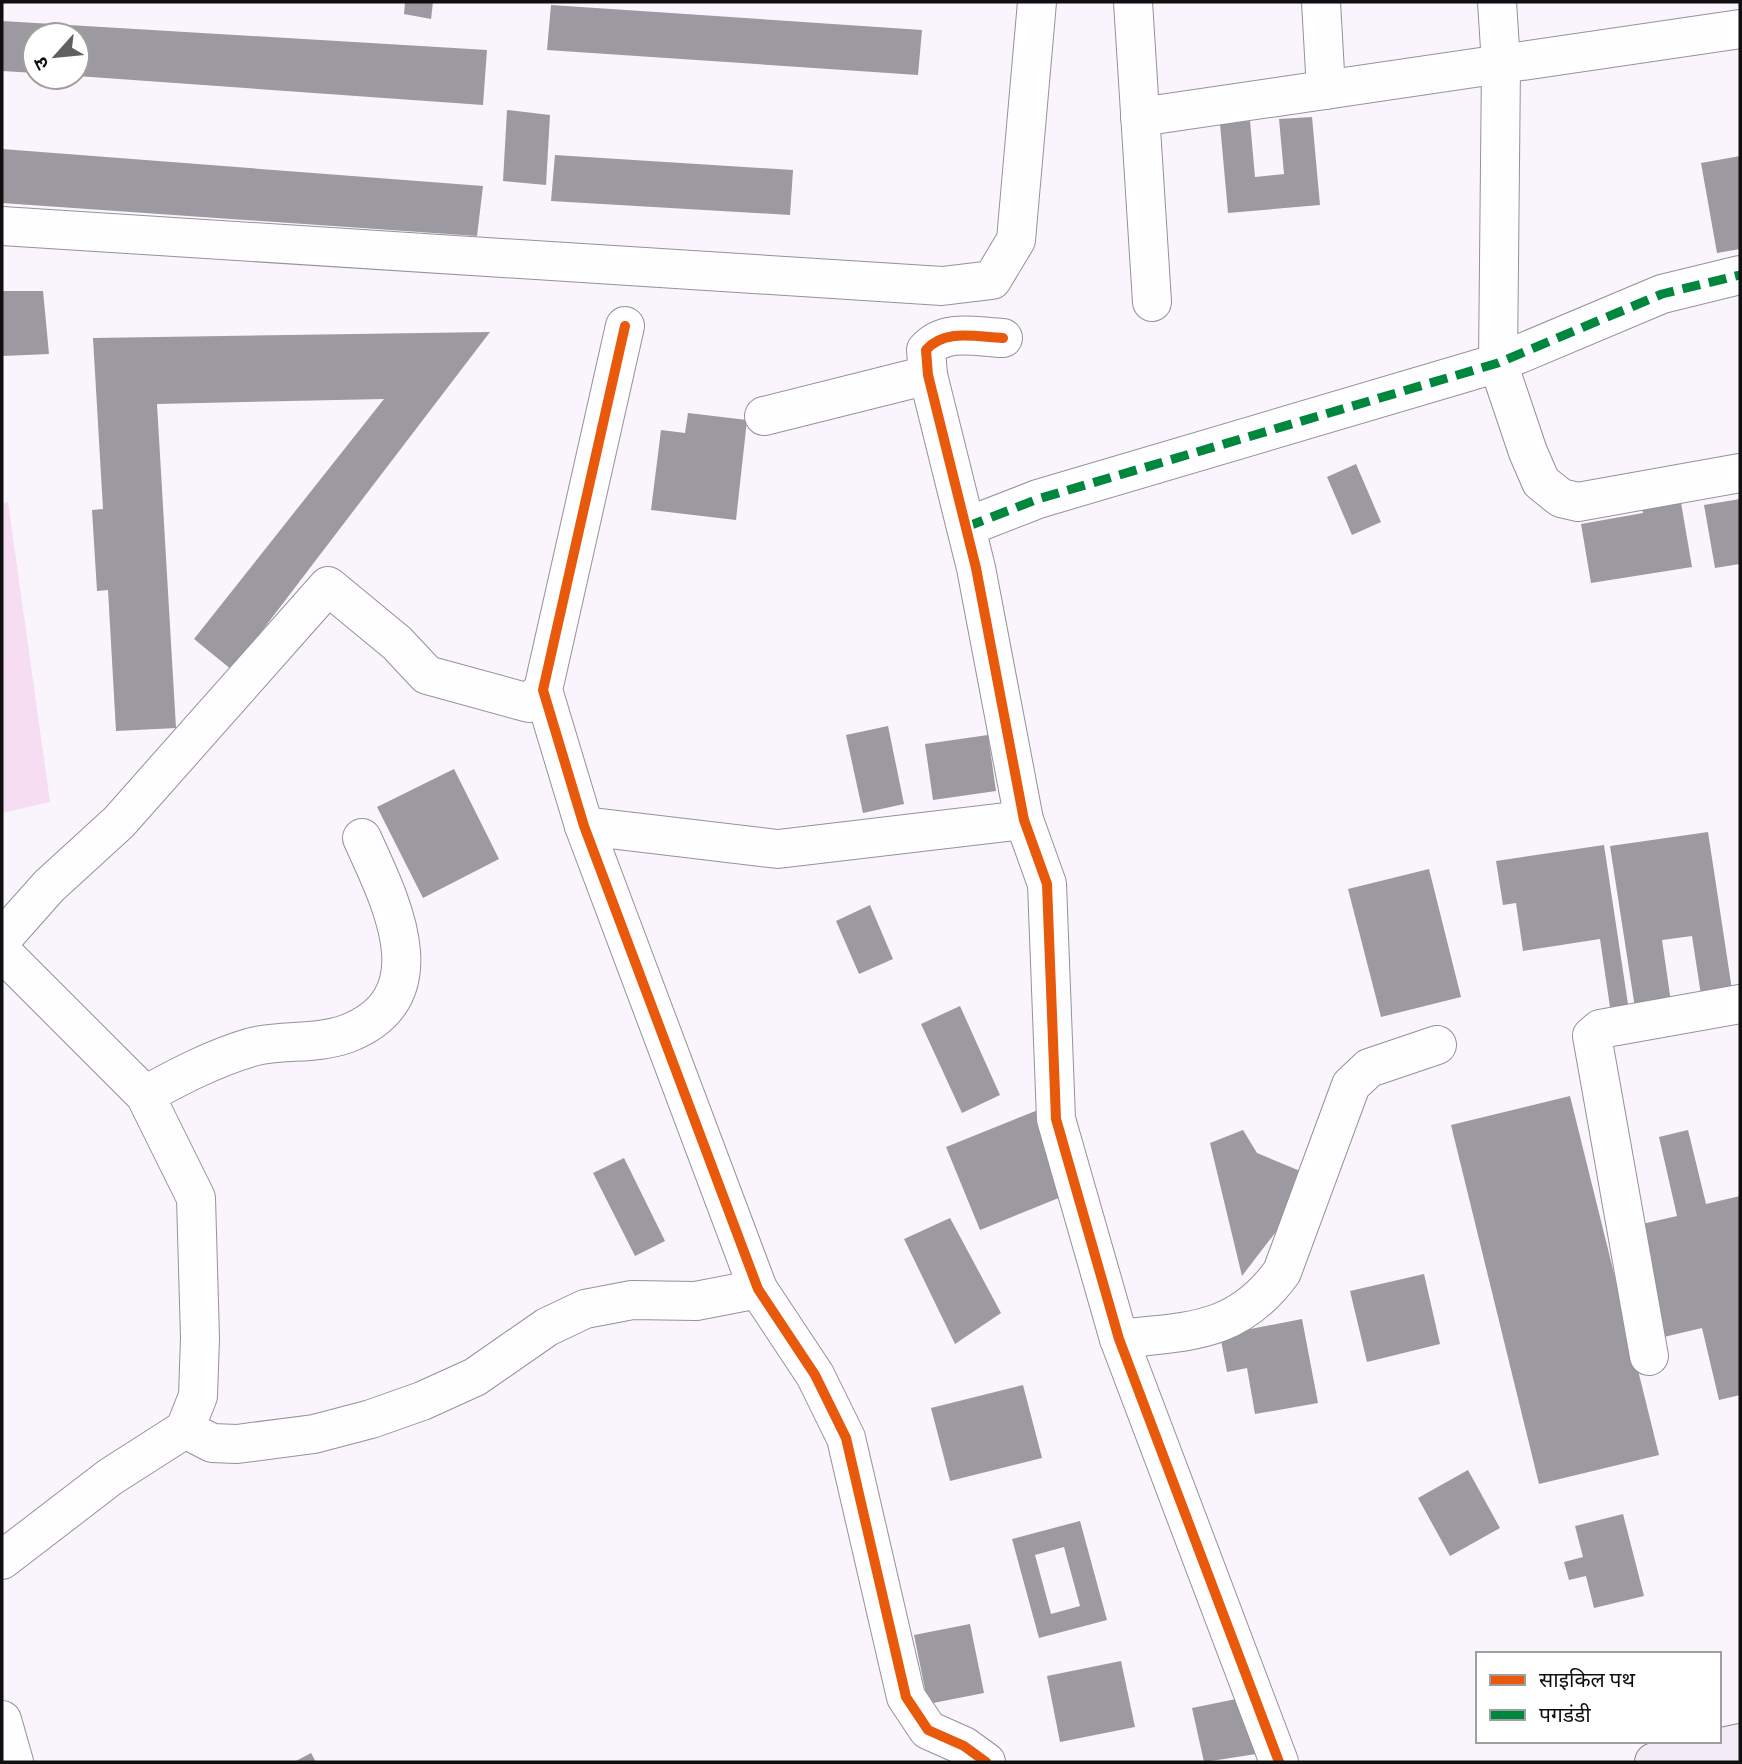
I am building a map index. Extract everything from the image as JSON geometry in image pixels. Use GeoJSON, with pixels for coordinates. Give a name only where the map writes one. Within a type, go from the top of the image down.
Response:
{"type":"FeatureCollection","features":[{"type":"Feature","properties":{"kind":"street"},"geometry":{"type":"LineString","coordinates":[[2,226],[942,286],[992,280],[1016,240],[1037,2]]}},
{"type":"Feature","properties":{"kind":"street"},"geometry":{"type":"LineString","coordinates":[[1133,2],[1152,302]]}},
{"type":"Feature","properties":{"kind":"street"},"geometry":{"type":"LineString","coordinates":[[1321,2],[1326,90]]}},
{"type":"Feature","properties":{"kind":"street"},"geometry":{"type":"LineString","coordinates":[[1497,2],[1500,64],[1498,363],[1528,452],[1542,482],[1561,498],[1578,502],[1740,473]]}},
{"type":"Feature","properties":{"kind":"street"},"geometry":{"type":"LineString","coordinates":[[1140,117],[1740,29]]}},
{"type":"Feature","properties":{"kind":"street"},"geometry":{"type":"LineString","coordinates":[[966,527],[1038,499],[1498,363],[1662,294],[1740,275]]}},
{"type":"Feature","properties":{"kind":"street"},"geometry":{"type":"LineString","coordinates":[[625,326],[543,690],[584,826],[758,1289],[815,1376],[846,1438],[906,1698],[928,1730],[964,1746],[986,1762]]}},
{"type":"Feature","properties":{"kind":"street"},"geometry":{"type":"LineString","coordinates":[[1003,338],[947,336],[934,341],[926,351],[928,375],[966,527],[1024,820],[1047,884],[1056,1119],[1119,1339],[1279,1762]]}},
{"type":"Feature","properties":{"kind":"street"},"geometry":{"type":"LineString","coordinates":[[764,416],[928,375]]}},
{"type":"Feature","properties":{"kind":"street"},"geometry":{"type":"LineString","coordinates":[[2,939],[49,886],[119,822],[328,586],[397,643],[427,675],[529,703],[543,690]]}},
{"type":"Feature","properties":{"kind":"street"},"geometry":{"type":"LineString","coordinates":[[584,826],[778,849],[1024,820]]}},
{"type":"Feature","properties":{"kind":"street"},"geometry":{"type":"LineString","coordinates":[[145,1095],[202,1065],[255,1046],[308,1044],[346,1034],[371,1021],[396,996],[402,969],[399,930],[362,838]]}},
{"type":"Feature","properties":{"kind":"street"},"geometry":{"type":"LineString","coordinates":[[2,952],[145,1095],[196,1198],[198,1396],[185,1429],[110,1477],[2,1560]]}},
{"type":"Feature","properties":{"kind":"street"},"geometry":{"type":"LineString","coordinates":[[1649,1356],[1592,1037],[1600,1029],[1740,1004]]}},
{"type":"Feature","properties":{"kind":"street"},"geometry":{"type":"LineString","coordinates":[[1119,1339],[1201,1329],[1234,1318],[1264,1297],[1282,1272],[1351,1085],[1369,1068],[1437,1045]]}},
{"type":"Feature","properties":{"kind":"street"},"geometry":{"type":"LineString","coordinates":[[185,1429],[212,1443],[237,1444],[314,1434],[396,1410],[475,1377],[547,1327],[585,1309],[632,1300],[696,1301],[758,1289]]}},
{"type":"Feature","properties":{"kind":"street"},"geometry":{"type":"LineString","coordinates":[[2,1720],[14,1762]]}},
{"type":"Feature","properties":{"kind":"street"},"geometry":{"type":"LineString","coordinates":[[1654,1762],[1740,1743]]}},
{"type":"Feature","properties":{"kind":"shaded area"},"geometry":{"type":"Polygon","coordinates":[[[8,502],[50,802],[2,813],[2,504],[8,502]]]}},
{"type":"Feature","properties":{"kind":"building"},"geometry":{"type":"Polygon","coordinates":[[[405,2],[433,2],[431,19],[404,14],[405,2]]]}},
{"type":"Feature","properties":{"kind":"building"},"geometry":{"type":"Polygon","coordinates":[[[551,5],[922,30],[918,75],[547,50],[551,5]]]}},
{"type":"Feature","properties":{"kind":"building"},"geometry":{"type":"Polygon","coordinates":[[[2,21],[21,22],[21,72],[2,71],[2,21]]]}},
{"type":"Feature","properties":{"kind":"building"},"geometry":{"type":"Polygon","coordinates":[[[91,26],[487,50],[483,105],[91,77],[91,26]]]}},
{"type":"Feature","properties":{"kind":"building"},"geometry":{"type":"Polygon","coordinates":[[[507,110],[550,115],[546,185],[503,181],[507,110]]]}},
{"type":"Feature","properties":{"kind":"building"},"geometry":{"type":"Polygon","coordinates":[[[1312,117],[1320,205],[1228,213],[1220,124],[1250,121],[1255,177],[1284,174],[1279,119],[1312,117]]]}},
{"type":"Feature","properties":{"kind":"building"},"geometry":{"type":"Polygon","coordinates":[[[2,149],[483,186],[477,236],[2,203],[2,149]]]}},
{"type":"Feature","properties":{"kind":"building"},"geometry":{"type":"Polygon","coordinates":[[[555,155],[793,170],[790,215],[551,201],[555,155]]]}},
{"type":"Feature","properties":{"kind":"building"},"geometry":{"type":"Polygon","coordinates":[[[1740,156],[1740,249],[1717,253],[1701,163],[1740,156]]]}},
{"type":"Feature","properties":{"kind":"building"},"geometry":{"type":"Polygon","coordinates":[[[2,291],[43,291],[49,354],[2,356],[2,291]]]}},
{"type":"Feature","properties":{"kind":"building"},"geometry":{"type":"Polygon","coordinates":[[[490,332],[232,670],[194,639],[384,399],[157,404],[176,728],[116,731],[108,590],[97,591],[92,510],[103,509],[93,338],[490,332]]]}},
{"type":"Feature","properties":{"kind":"building"},"geometry":{"type":"Polygon","coordinates":[[[688,413],[747,420],[736,520],[651,510],[661,430],[685,433],[688,413]]]}},
{"type":"Feature","properties":{"kind":"building"},"geometry":{"type":"Polygon","coordinates":[[[1356,464],[1381,522],[1352,535],[1327,477],[1356,464]]]}},
{"type":"Feature","properties":{"kind":"building"},"geometry":{"type":"Polygon","coordinates":[[[1679,491],[1692,567],[1591,583],[1581,524],[1643,513],[1639,498],[1679,491]]]}},
{"type":"Feature","properties":{"kind":"building"},"geometry":{"type":"Polygon","coordinates":[[[1740,499],[1740,564],[1715,568],[1704,505],[1740,499]]]}},
{"type":"Feature","properties":{"kind":"building"},"geometry":{"type":"Polygon","coordinates":[[[888,726],[904,804],[863,813],[846,735],[888,726]]]}},
{"type":"Feature","properties":{"kind":"building"},"geometry":{"type":"Polygon","coordinates":[[[988,735],[996,791],[933,800],[925,744],[988,735]]]}},
{"type":"Feature","properties":{"kind":"building"},"geometry":{"type":"Polygon","coordinates":[[[454,769],[499,859],[423,898],[377,807],[454,769]]]}},
{"type":"Feature","properties":{"kind":"building"},"geometry":{"type":"Polygon","coordinates":[[[1708,832],[1734,1003],[1703,1008],[1692,936],[1662,940],[1673,1016],[1637,1021],[1610,846],[1708,832]]]}},
{"type":"Feature","properties":{"kind":"building"},"geometry":{"type":"Polygon","coordinates":[[[1604,845],[1629,1011],[1611,1014],[1600,939],[1523,951],[1516,903],[1503,905],[1496,861],[1604,845]]]}},
{"type":"Feature","properties":{"kind":"building"},"geometry":{"type":"Polygon","coordinates":[[[1429,869],[1461,997],[1381,1017],[1348,889],[1429,869]]]}},
{"type":"Feature","properties":{"kind":"building"},"geometry":{"type":"Polygon","coordinates":[[[870,905],[893,959],[859,974],[836,921],[870,905]]]}},
{"type":"Feature","properties":{"kind":"building"},"geometry":{"type":"Polygon","coordinates":[[[960,1006],[1000,1095],[962,1113],[921,1024],[960,1006]]]}},
{"type":"Feature","properties":{"kind":"building"},"geometry":{"type":"Polygon","coordinates":[[[1570,1096],[1659,1455],[1539,1484],[1451,1125],[1570,1096]]]}},
{"type":"Feature","properties":{"kind":"building"},"geometry":{"type":"Polygon","coordinates":[[[1038,1110],[1071,1193],[980,1230],[946,1147],[1038,1110]]]}},
{"type":"Feature","properties":{"kind":"building"},"geometry":{"type":"Polygon","coordinates":[[[1243,1130],[1257,1153],[1317,1178],[1242,1276],[1210,1143],[1243,1130]]]}},
{"type":"Feature","properties":{"kind":"building"},"geometry":{"type":"Polygon","coordinates":[[[1688,1130],[1706,1204],[1740,1196],[1740,1395],[1719,1400],[1702,1328],[1664,1337],[1638,1225],[1677,1216],[1659,1137],[1688,1130]]]}},
{"type":"Feature","properties":{"kind":"building"},"geometry":{"type":"Polygon","coordinates":[[[624,1158],[665,1241],[635,1256],[593,1173],[624,1158]]]}},
{"type":"Feature","properties":{"kind":"building"},"geometry":{"type":"Polygon","coordinates":[[[950,1218],[1001,1313],[955,1344],[904,1239],[950,1218]]]}},
{"type":"Feature","properties":{"kind":"building"},"geometry":{"type":"Polygon","coordinates":[[[1424,1274],[1440,1344],[1367,1362],[1350,1291],[1424,1274]]]}},
{"type":"Feature","properties":{"kind":"building"},"geometry":{"type":"Polygon","coordinates":[[[1302,1319],[1318,1403],[1255,1414],[1247,1368],[1227,1372],[1220,1335],[1302,1319]]]}},
{"type":"Feature","properties":{"kind":"building"},"geometry":{"type":"Polygon","coordinates":[[[1023,1385],[1042,1458],[950,1481],[931,1408],[1023,1385]]]}},
{"type":"Feature","properties":{"kind":"building"},"geometry":{"type":"Polygon","coordinates":[[[1468,1470],[1500,1528],[1450,1556],[1418,1498],[1468,1470]]]}},
{"type":"Feature","properties":{"kind":"building"},"geometry":{"type":"Polygon","coordinates":[[[1623,1514],[1644,1596],[1594,1608],[1586,1576],[1569,1580],[1564,1562],[1583,1557],[1575,1526],[1623,1514]]]}},
{"type":"Feature","properties":{"kind":"building"},"geometry":{"type":"Polygon","coordinates":[[[1080,1521],[1107,1620],[1039,1638],[1012,1539],[1080,1521]],[[1064,1547],[1035,1555],[1051,1614],[1080,1606],[1064,1547]]]}},
{"type":"Feature","properties":{"kind":"building"},"geometry":{"type":"Polygon","coordinates":[[[970,1624],[984,1693],[928,1704],[914,1635],[970,1624]]]}},
{"type":"Feature","properties":{"kind":"building"},"geometry":{"type":"Polygon","coordinates":[[[1121,1661],[1135,1727],[1060,1742],[1047,1676],[1121,1661]]]}},
{"type":"Feature","properties":{"kind":"building"},"geometry":{"type":"Polygon","coordinates":[[[1251,1696],[1263,1753],[1204,1762],[1192,1708],[1251,1696]]]}},
{"type":"Feature","properties":{"kind":"building"},"geometry":{"type":"Polygon","coordinates":[[[311,1753],[316,1762],[294,1762],[311,1753]]]}},
{"type":"Feature","properties":{"kind":"marked path"},"geometry":{"type":"LineString","coordinates":[[966,527],[1038,499],[1498,363],[1662,294],[1740,275]]}},
{"type":"Feature","properties":{"kind":"cycle path"},"geometry":{"type":"LineString","coordinates":[[625,326],[543,690],[584,826],[758,1289],[815,1375],[846,1438],[906,1697],[928,1730],[964,1746],[986,1762]]}},
{"type":"Feature","properties":{"kind":"cycle path"},"geometry":{"type":"LineString","coordinates":[[1003,338],[952,336],[934,343],[926,350],[928,375],[976,568],[1024,820],[1047,884],[1056,1119],[1119,1339],[1279,1762]]}}]}
